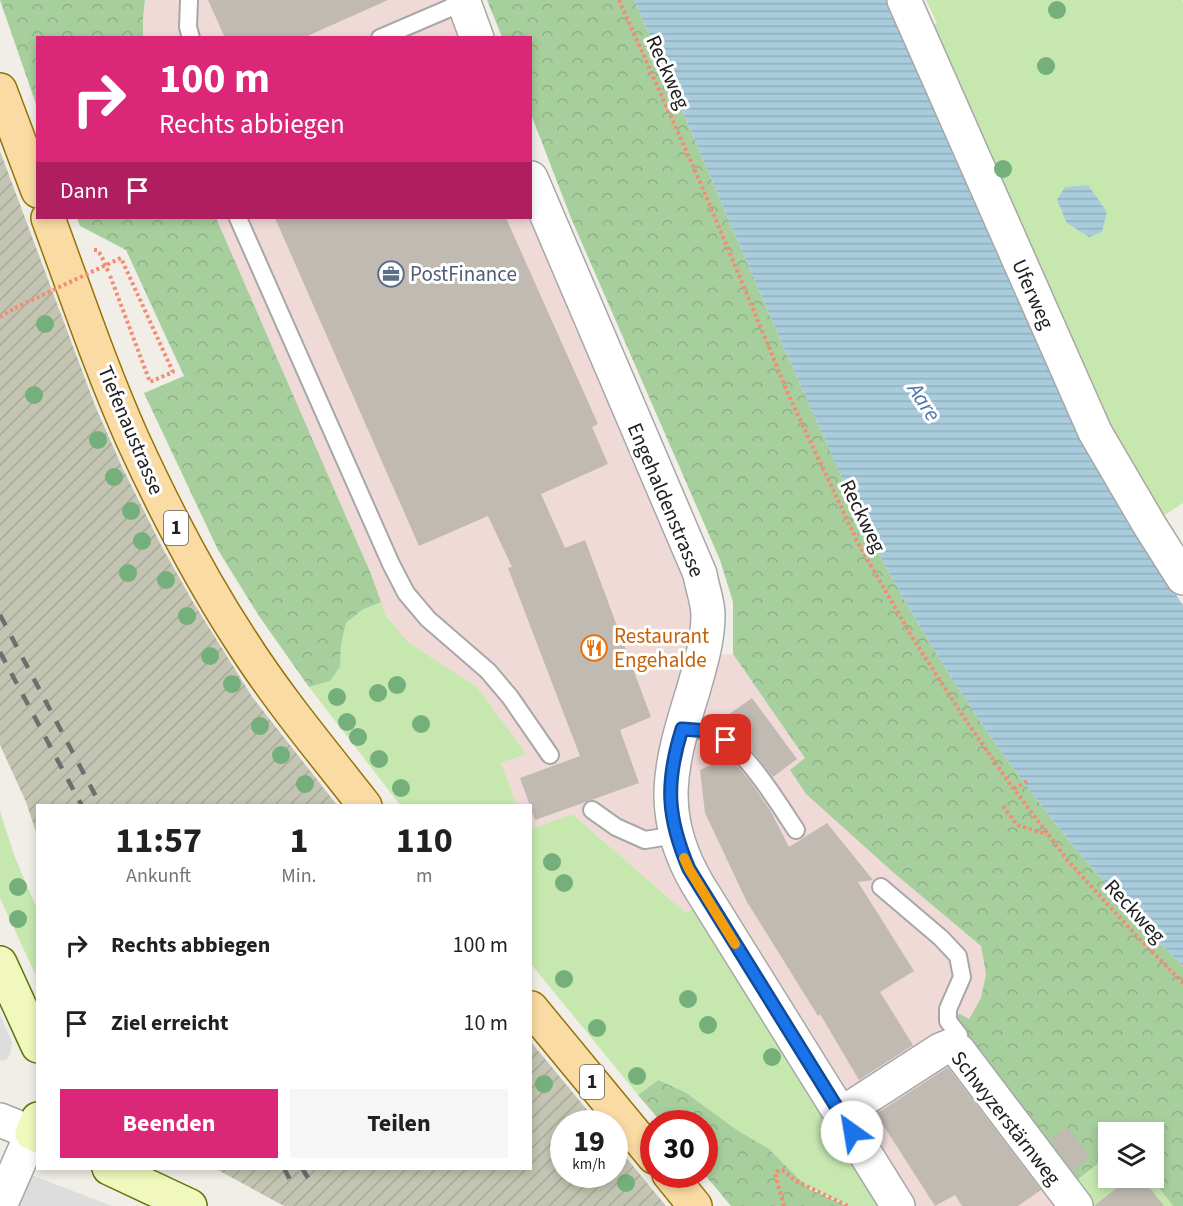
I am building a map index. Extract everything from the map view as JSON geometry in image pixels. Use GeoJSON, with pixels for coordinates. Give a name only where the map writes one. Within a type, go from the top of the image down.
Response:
{"type":"FeatureCollection","features":[{"type":"Feature","properties":{"kind":"main road"},"geometry":{"type":"LineString","coordinates":[[0,90],[36,186]]}},
{"type":"Feature","properties":{"kind":"main road","name":"Tiefenaustrasse"},"geometry":{"type":"LineString","coordinates":[[48,219],[132,437],[194,561],[263,674],[363,804]]}},
{"type":"Feature","properties":{"kind":"main road","name":"1"},"geometry":{"type":"LineString","coordinates":[[532,1009],[640,1140]]}},
{"type":"Feature","properties":{"kind":"main road"},"geometry":{"type":"LineString","coordinates":[[680,1188],[695,1206]]}},
{"type":"Feature","properties":{"kind":"street","name":"Uferweg"},"geometry":{"type":"LineString","coordinates":[[904,0],[1095,432],[1179,561]]}},
{"type":"Feature","properties":{"kind":"street"},"geometry":{"type":"LineString","coordinates":[[464,1],[476,36]]}},
{"type":"Feature","properties":{"kind":"street","name":"Engehaldenstrasse"},"geometry":{"type":"LineString","coordinates":[[532,180],[699,574],[708,614],[704,655],[675,752],[670,788],[670,810],[676,835],[689,869],[898,1206]]}},
{"type":"Feature","properties":{"kind":"street"},"geometry":{"type":"LineString","coordinates":[[0,963],[36,1042]]}},
{"type":"Feature","properties":{"kind":"street","name":"Schwyzerstärnweg"},"geometry":{"type":"LineString","coordinates":[[841,1114],[940,1050],[950,1046],[958,1050],[1076,1206]]}},
{"type":"Feature","properties":{"kind":"street"},"geometry":{"type":"LineString","coordinates":[[0,1120],[36,1130],[0,1206]]}},
{"type":"Feature","properties":{"kind":"street"},"geometry":{"type":"LineString","coordinates":[[113,1170],[190,1206]]}},
{"type":"Feature","properties":{"kind":"lane"},"geometry":{"type":"LineString","coordinates":[[189,0],[188,27],[190,36]]}},
{"type":"Feature","properties":{"kind":"lane"},"geometry":{"type":"LineString","coordinates":[[385,36],[464,1]]}},
{"type":"Feature","properties":{"kind":"lane"},"geometry":{"type":"LineString","coordinates":[[238,219],[348,468],[406,593],[428,619],[488,671],[510,697],[550,755]]}},
{"type":"Feature","properties":{"kind":"lane"},"geometry":{"type":"LineString","coordinates":[[682,729],[708,731],[726,740],[762,779],[796,830]]}},
{"type":"Feature","properties":{"kind":"lane"},"geometry":{"type":"LineString","coordinates":[[592,810],[616,827],[645,840],[676,835]]}},
{"type":"Feature","properties":{"kind":"lane"},"geometry":{"type":"LineString","coordinates":[[881,887],[941,938],[957,956],[962,976],[948,1009],[948,1021],[959,1035],[955,1048]]}},
{"type":"Feature","properties":{"kind":"path","name":"Reckweg"},"geometry":{"type":"LineString","coordinates":[[619,0],[701,184],[790,398],[858,543],[912,637],[1014,789],[1076,869],[1183,983]]}},
{"type":"Feature","properties":{"kind":"path"},"geometry":{"type":"LineString","coordinates":[[0,317],[121,258],[173,372],[150,382],[109,273]]}},
{"type":"Feature","properties":{"kind":"path"},"geometry":{"type":"LineString","coordinates":[[1014,789],[1029,780]]}},
{"type":"Feature","properties":{"kind":"path"},"geometry":{"type":"LineString","coordinates":[[1003,806],[1017,825],[1048,834]]}},
{"type":"Feature","properties":{"kind":"path"},"geometry":{"type":"LineString","coordinates":[[784,1206],[775,1173],[779,1170],[784,1171],[796,1181],[848,1206]]}},
{"type":"Feature","properties":{"kind":"shaded area"},"geometry":{"type":"Polygon","coordinates":[[[145,0],[458,0],[473,36],[143,36],[145,0]]]}},
{"type":"Feature","properties":{"kind":"shaded area"},"geometry":{"type":"Polygon","coordinates":[[[0,151],[96,408],[162,547],[193,602],[253,698],[336,804],[36,804],[36,832],[26,802],[0,745],[0,151]]]}},
{"type":"Feature","properties":{"kind":"shaded area"},"geometry":{"type":"Polygon","coordinates":[[[214,219],[531,219],[699,575],[705,655],[733,654],[805,758],[894,873],[981,946],[986,974],[981,998],[969,1019],[1075,1206],[913,1206],[686,913],[572,814],[532,829],[532,804],[517,804],[501,763],[526,754],[477,687],[409,643],[386,616],[371,574],[214,219]]]}},
{"type":"Feature","properties":{"kind":"shaded area"},"geometry":{"type":"Polygon","coordinates":[[[0,1015],[12,1042],[10,1055],[6,1060],[0,1061],[0,1015]]]}},
{"type":"Feature","properties":{"kind":"shaded area"},"geometry":{"type":"Polygon","coordinates":[[[532,1043],[587,1110],[550,1110],[550,1188],[628,1188],[628,1160],[640,1174],[640,1188],[651,1188],[666,1206],[284,1206],[218,1170],[532,1170],[532,1043]]]}},
{"type":"Feature","properties":{"kind":"shaded area"},"geometry":{"type":"Polygon","coordinates":[[[0,1163],[112,1206],[0,1206],[0,1163]]]}},
{"type":"Feature","properties":{"kind":"green space"},"geometry":{"type":"Polygon","coordinates":[[[0,0],[145,0],[143,36],[36,36],[36,104],[0,0]]]}},
{"type":"Feature","properties":{"kind":"green space"},"geometry":{"type":"Polygon","coordinates":[[[487,0],[634,0],[849,494],[904,599],[973,711],[1011,766],[1093,870],[1183,966],[1183,1206],[1173,1206],[1159,1188],[1164,1188],[1164,1122],[1098,1122],[1098,1164],[1064,1190],[949,1020],[960,1014],[969,1019],[981,998],[986,974],[981,946],[894,873],[806,794],[790,770],[805,758],[733,654],[733,602],[720,560],[571,218],[532,117],[532,36],[502,36],[487,0]]]}},
{"type":"Feature","properties":{"kind":"green space"},"geometry":{"type":"Polygon","coordinates":[[[926,0],[1182,0],[1183,2],[1183,503],[1154,522],[925,29],[937,23],[926,0]]]}},
{"type":"Feature","properties":{"kind":"green space"},"geometry":{"type":"Polygon","coordinates":[[[77,219],[216,219],[371,574],[381,602],[362,610],[346,623],[341,645],[340,667],[330,681],[309,687],[259,616],[218,550],[144,393],[184,376],[126,250],[80,226],[77,219]]]}},
{"type":"Feature","properties":{"kind":"green space"},"geometry":{"type":"Polygon","coordinates":[[[381,602],[386,616],[409,643],[477,687],[526,754],[501,763],[517,804],[399,804],[309,687],[330,681],[340,667],[341,645],[346,623],[362,610],[381,602]]]}},
{"type":"Feature","properties":{"kind":"green space"},"geometry":{"type":"Polygon","coordinates":[[[0,811],[14,855],[36,907],[36,976],[0,898],[0,811]]]}},
{"type":"Feature","properties":{"kind":"green space"},"geometry":{"type":"Polygon","coordinates":[[[572,814],[686,913],[695,907],[882,1206],[849,1206],[806,1186],[769,1149],[718,1116],[718,1110],[710,1110],[685,1092],[658,1080],[638,1095],[532,965],[532,829],[572,814]]]}},
{"type":"Feature","properties":{"kind":"green space"},"geometry":{"type":"Polygon","coordinates":[[[658,1080],[685,1092],[710,1110],[651,1110],[638,1095],[658,1080]]]}},
{"type":"Feature","properties":{"kind":"green space"},"geometry":{"type":"Polygon","coordinates":[[[718,1116],[769,1149],[809,1189],[847,1206],[731,1206],[716,1188],[718,1188],[718,1116]]]}},
{"type":"Feature","properties":{"kind":"green space"},"geometry":{"type":"Polygon","coordinates":[[[1098,1164],[1098,1188],[1159,1188],[1173,1206],[1076,1206],[1064,1190],[1098,1164]]]}},
{"type":"Feature","properties":{"kind":"water","name":"Aare"},"geometry":{"type":"Polygon","coordinates":[[[634,0],[889,0],[1142,544],[1183,605],[1183,966],[1093,870],[1011,766],[973,711],[904,599],[849,494],[634,0]]]}},
{"type":"Feature","properties":{"kind":"water"},"geometry":{"type":"Polygon","coordinates":[[[1088,185],[1107,212],[1102,232],[1089,237],[1067,223],[1057,200],[1065,187],[1088,185]]]}},
{"type":"Feature","properties":{"kind":"building"},"geometry":{"type":"Polygon","coordinates":[[[208,0],[388,0],[307,36],[224,36],[208,0]]]}},
{"type":"Feature","properties":{"kind":"building"},"geometry":{"type":"Polygon","coordinates":[[[275,219],[506,219],[598,424],[592,427],[608,464],[541,494],[565,548],[585,540],[651,717],[620,730],[639,783],[535,820],[532,804],[529,804],[520,778],[580,756],[508,568],[512,567],[488,516],[419,546],[275,219]]]}},
{"type":"Feature","properties":{"kind":"building"},"geometry":{"type":"Polygon","coordinates":[[[752,698],[797,759],[773,777],[725,717],[752,698]]]}},
{"type":"Feature","properties":{"kind":"building"},"geometry":{"type":"Polygon","coordinates":[[[729,757],[750,781],[770,810],[789,847],[827,823],[873,880],[858,882],[914,971],[880,992],[913,1045],[859,1080],[820,1014],[818,1016],[747,902],[705,813],[700,770],[729,757]]]}},
{"type":"Feature","properties":{"kind":"building"},"geometry":{"type":"Polygon","coordinates":[[[948,1067],[1041,1190],[1018,1206],[962,1206],[955,1195],[935,1206],[876,1114],[948,1067]]]}},
{"type":"Feature","properties":{"kind":"building"},"geometry":{"type":"Polygon","coordinates":[[[1067,1127],[1090,1157],[1073,1171],[1050,1140],[1067,1127]]]}},
{"type":"Feature","properties":{"kind":"building"},"geometry":{"type":"Polygon","coordinates":[[[1116,1188],[1150,1188],[1164,1206],[1094,1206],[1116,1188]]]}},
{"type":"Feature","properties":{"kind":"railway"},"geometry":{"type":"LineString","coordinates":[[0,615],[100,804]]}},
{"type":"Feature","properties":{"kind":"railway"},"geometry":{"type":"LineString","coordinates":[[0,652],[81,804]]}},
{"type":"Feature","properties":{"kind":"railway"},"geometry":{"type":"LineString","coordinates":[[285,1170],[293,1186]]}},
{"type":"Feature","properties":{"kind":"railway"},"geometry":{"type":"LineString","coordinates":[[303,1170],[308,1178]]}},
{"type":"Feature","properties":{"kind":"slow traffic"},"geometry":{"type":"LineString","coordinates":[[684,858],[735,944]]}},
{"type":"Feature","properties":{"kind":"place","name":"PostFinance"},"geometry":{"type":"Point","coordinates":[391,274]}},
{"type":"Feature","properties":{"kind":"place","name":"Restaurant Engehalde"},"geometry":{"type":"Point","coordinates":[594,648]}},
{"type":"Feature","properties":{"kind":"route"},"geometry":{"type":"LineString","coordinates":[[726,740],[708,731],[682,729],[675,752],[670,788],[670,810],[680,849],[689,869],[852,1132]]}}]}
